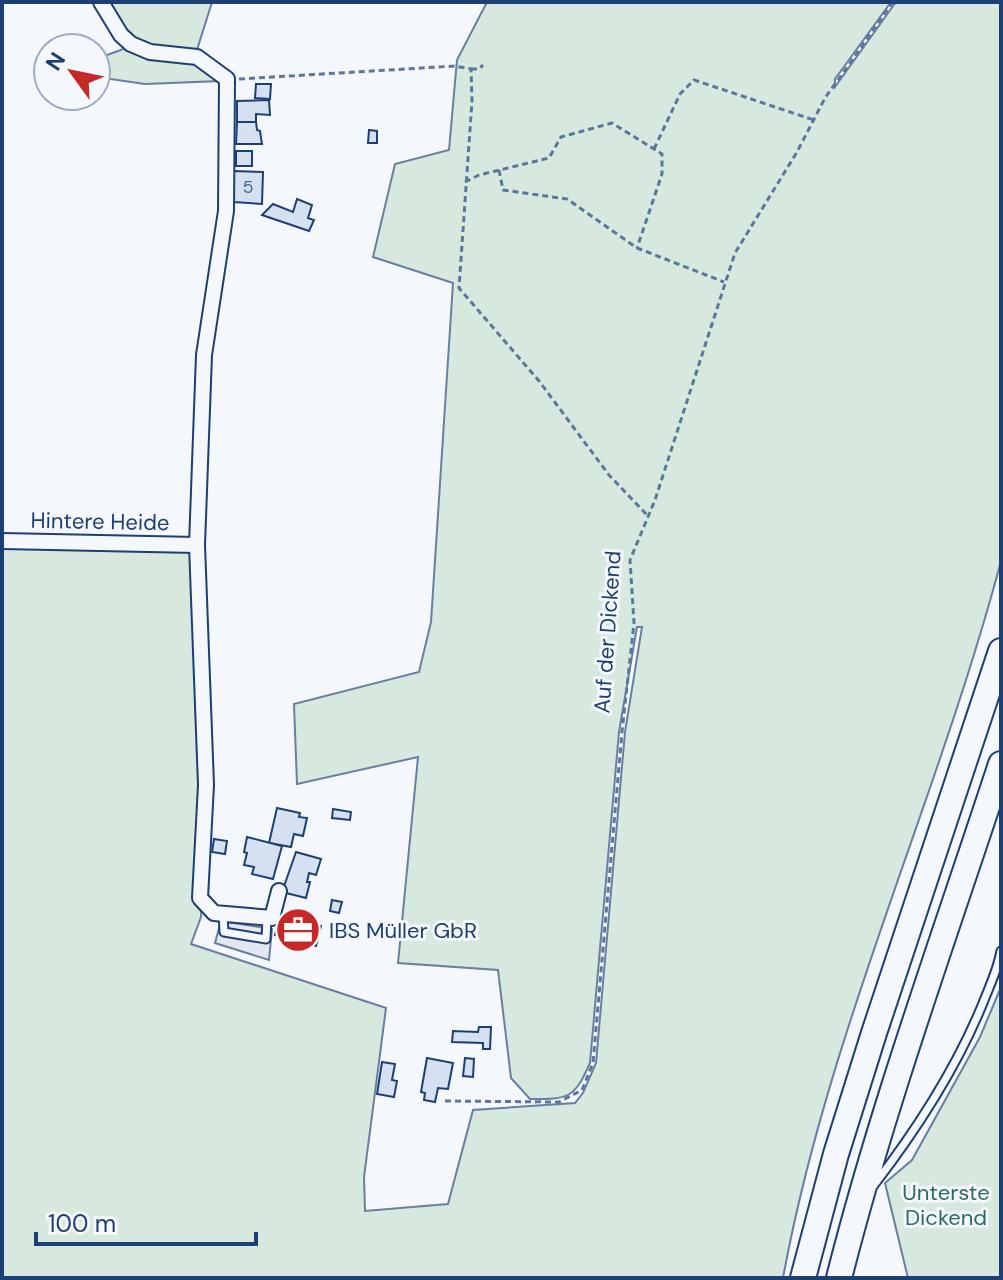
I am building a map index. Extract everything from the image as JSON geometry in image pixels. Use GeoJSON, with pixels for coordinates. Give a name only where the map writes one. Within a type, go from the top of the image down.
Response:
{"type":"FeatureCollection","features":[{"type":"Feature","properties":{"kind":"highway"},"geometry":{"type":"LineString","coordinates":[[803,1278],[836,1154],[874,1033],[1001,651]]}},
{"type":"Feature","properties":{"kind":"highway"},"geometry":{"type":"LineString","coordinates":[[839,1278],[857,1206],[938,947],[1001,764]]}},
{"type":"Feature","properties":{"kind":"street"},"geometry":{"type":"LineString","coordinates":[[101,2],[121,35],[131,44],[150,52],[197,57],[227,79],[226,211],[204,355],[197,545],[206,785],[200,898],[214,913],[272,918],[279,891]]}},
{"type":"Feature","properties":{"kind":"street","name":"Hintere Heide"},"geometry":{"type":"LineString","coordinates":[[2,541],[197,545]]}},
{"type":"Feature","properties":{"kind":"lane"},"geometry":{"type":"LineString","coordinates":[[223,914],[224,932],[266,939],[267,918]]}},
{"type":"Feature","properties":{"kind":"lane"},"geometry":{"type":"LineString","coordinates":[[857,1206],[905,1145],[939,1091],[973,1028],[999,964],[1001,951]]}},
{"type":"Feature","properties":{"kind":"path","name":"Auf der Dickend"},"geometry":{"type":"LineString","coordinates":[[445,1101],[559,1102],[582,1090],[593,1063],[634,623],[630,560],[655,500],[735,253],[825,98],[893,2]]}},
{"type":"Feature","properties":{"kind":"path"},"geometry":{"type":"LineString","coordinates":[[227,79],[455,66],[479,69],[483,65]]}},
{"type":"Feature","properties":{"kind":"path"},"geometry":{"type":"LineString","coordinates":[[471,69],[472,101],[459,288],[539,381],[609,475],[647,515]]}},
{"type":"Feature","properties":{"kind":"path"},"geometry":{"type":"LineString","coordinates":[[654,149],[680,94],[694,80],[814,120]]}},
{"type":"Feature","properties":{"kind":"path"},"geometry":{"type":"LineString","coordinates":[[465,182],[479,175],[549,158],[561,137],[612,123],[662,154],[662,174],[637,248]]}},
{"type":"Feature","properties":{"kind":"path"},"geometry":{"type":"LineString","coordinates":[[499,170],[503,190],[567,199],[637,248],[725,282]]}},
{"type":"Feature","properties":{"kind":"green space"},"geometry":{"type":"Polygon","coordinates":[[[104,2],[212,2],[196,53],[165,51],[130,39],[104,2]]]}},
{"type":"Feature","properties":{"kind":"green space"},"geometry":{"type":"Polygon","coordinates":[[[487,2],[891,2],[835,79],[835,87],[896,2],[1001,2],[1001,561],[975,651],[827,1096],[783,1278],[2,1278],[2,545],[193,550],[208,767],[201,917],[191,944],[386,1008],[364,1177],[365,1211],[448,1204],[473,1110],[575,1103],[583,1093],[596,1063],[625,732],[642,627],[637,627],[619,732],[590,1063],[579,1084],[569,1094],[530,1099],[511,1078],[498,970],[398,963],[418,757],[297,784],[294,704],[419,672],[431,622],[453,283],[373,257],[395,164],[449,150],[457,60],[487,2]]]}},
{"type":"Feature","properties":{"kind":"green space"},"geometry":{"type":"Polygon","coordinates":[[[126,48],[195,62],[219,81],[145,84],[112,79],[112,53],[126,48]]]}},
{"type":"Feature","properties":{"kind":"green space","name":"Unterste Dickend"},"geometry":{"type":"Polygon","coordinates":[[[1001,987],[1001,1278],[908,1278],[885,1183],[912,1160],[980,1037],[1001,987]]]}},
{"type":"Feature","properties":{"kind":"shaded area"},"geometry":{"type":"Polygon","coordinates":[[[221,921],[272,929],[269,960],[215,943],[221,921]]]}},
{"type":"Feature","properties":{"kind":"building"},"geometry":{"type":"Polygon","coordinates":[[[256,84],[271,84],[270,99],[255,98],[256,84]]]}},
{"type":"Feature","properties":{"kind":"building"},"geometry":{"type":"Polygon","coordinates":[[[269,100],[270,115],[256,114],[256,122],[237,122],[237,101],[269,100]]]}},
{"type":"Feature","properties":{"kind":"building"},"geometry":{"type":"Polygon","coordinates":[[[237,122],[256,122],[262,144],[236,144],[237,122]]]}},
{"type":"Feature","properties":{"kind":"building"},"geometry":{"type":"Polygon","coordinates":[[[369,130],[377,131],[377,143],[368,143],[369,130]]]}},
{"type":"Feature","properties":{"kind":"building"},"geometry":{"type":"Polygon","coordinates":[[[236,151],[252,151],[252,166],[236,166],[236,151]]]}},
{"type":"Feature","properties":{"kind":"building"},"geometry":{"type":"Polygon","coordinates":[[[234,171],[263,172],[262,204],[234,202],[234,171]]]}},
{"type":"Feature","properties":{"kind":"building"},"geometry":{"type":"Polygon","coordinates":[[[297,199],[312,205],[308,218],[314,220],[309,231],[262,215],[273,204],[293,212],[297,199]]]}},
{"type":"Feature","properties":{"kind":"building"},"geometry":{"type":"Polygon","coordinates":[[[277,808],[300,813],[299,817],[307,818],[303,836],[294,834],[291,847],[269,843],[277,808]]]}},
{"type":"Feature","properties":{"kind":"building"},"geometry":{"type":"Polygon","coordinates":[[[333,809],[351,812],[350,820],[332,818],[333,809]]]}},
{"type":"Feature","properties":{"kind":"building"},"geometry":{"type":"Polygon","coordinates":[[[247,837],[282,846],[273,879],[252,874],[254,867],[244,865],[247,837]]]}},
{"type":"Feature","properties":{"kind":"building"},"geometry":{"type":"Polygon","coordinates":[[[214,839],[227,841],[225,854],[212,852],[214,839]]]}},
{"type":"Feature","properties":{"kind":"building"},"geometry":{"type":"Polygon","coordinates":[[[296,852],[321,859],[316,875],[309,873],[306,898],[282,892],[296,852]]]}},
{"type":"Feature","properties":{"kind":"building"},"geometry":{"type":"Polygon","coordinates":[[[332,900],[342,902],[339,913],[330,911],[332,900]]]}},
{"type":"Feature","properties":{"kind":"building","name":"IBS Müller GbR"},"geometry":{"type":"Polygon","coordinates":[[[280,915],[321,926],[316,946],[275,935],[280,915]]]}},
{"type":"Feature","properties":{"kind":"building"},"geometry":{"type":"Polygon","coordinates":[[[479,1027],[491,1027],[490,1049],[483,1049],[483,1043],[452,1042],[453,1031],[478,1032],[479,1027]]]}},
{"type":"Feature","properties":{"kind":"building"},"geometry":{"type":"Polygon","coordinates":[[[427,1058],[453,1063],[448,1089],[438,1088],[435,1102],[424,1100],[425,1093],[421,1092],[427,1058]]]}},
{"type":"Feature","properties":{"kind":"building"},"geometry":{"type":"Polygon","coordinates":[[[465,1058],[474,1059],[473,1077],[463,1076],[465,1058]]]}},
{"type":"Feature","properties":{"kind":"building"},"geometry":{"type":"Polygon","coordinates":[[[382,1062],[395,1064],[392,1080],[397,1081],[394,1097],[377,1094],[382,1062]]]}},
{"type":"Feature","properties":{"kind":"place","name":"IBS Müller GbR"},"geometry":{"type":"Point","coordinates":[298,930]}}]}
